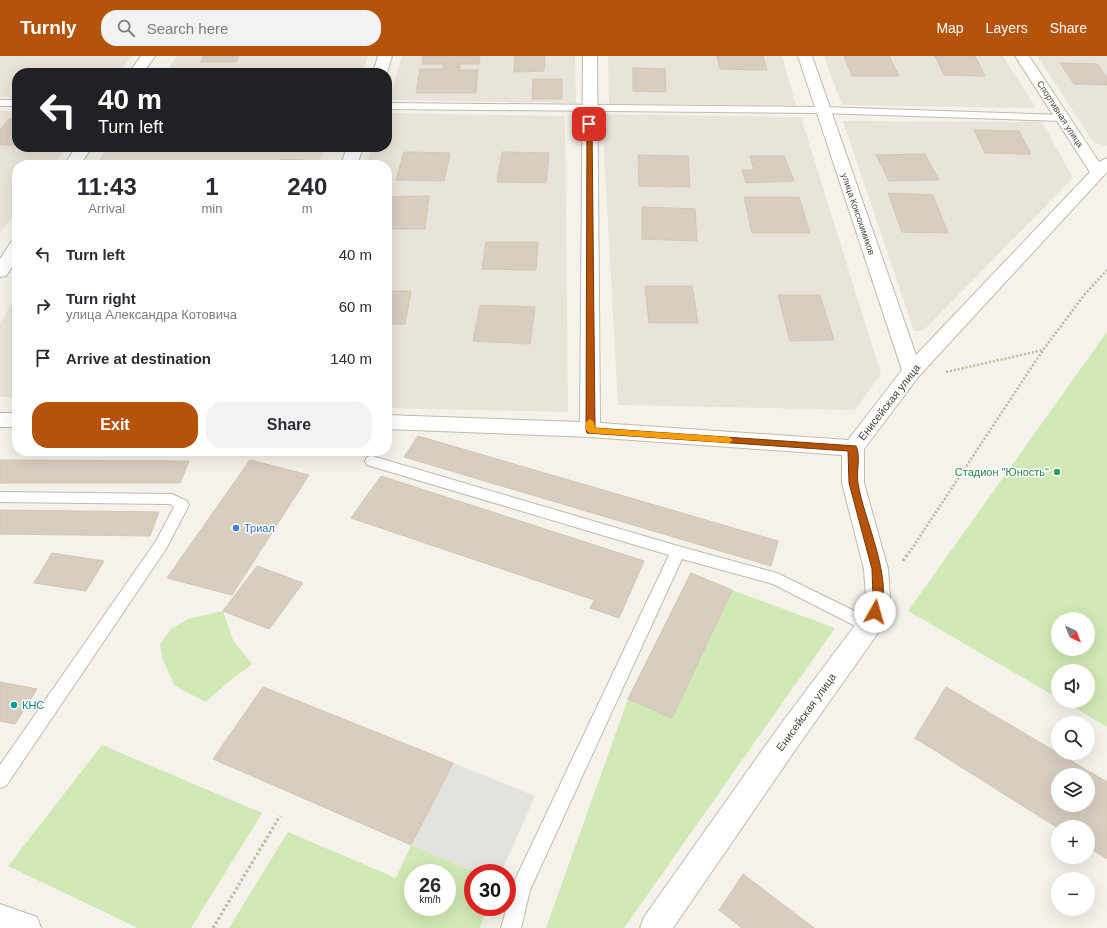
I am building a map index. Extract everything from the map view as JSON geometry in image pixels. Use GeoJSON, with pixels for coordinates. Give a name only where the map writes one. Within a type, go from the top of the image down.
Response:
{"type":"FeatureCollection","features":[{"type":"Feature","properties":{"kind":"street"},"geometry":{"type":"LineString","coordinates":[[140,68],[148,56]]}},
{"type":"Feature","properties":{"kind":"street"},"geometry":{"type":"LineString","coordinates":[[381,68],[385,56]]}},
{"type":"Feature","properties":{"kind":"street"},"geometry":{"type":"LineString","coordinates":[[590,56],[590,430]]}},
{"type":"Feature","properties":{"kind":"street","name":"улица Коксохимиков"},"geometry":{"type":"LineString","coordinates":[[805,56],[909,376]]}},
{"type":"Feature","properties":{"kind":"street","name":"Спортивная улица"},"geometry":{"type":"LineString","coordinates":[[1022,56],[1063,118],[1102,167]]}},
{"type":"Feature","properties":{"kind":"street","name":"Енисейская улица"},"geometry":{"type":"LineString","coordinates":[[655,928],[783,744],[869,626],[875,612],[878,598],[876,569],[853,483],[853,448],[909,376],[1102,167]]}},
{"type":"Feature","properties":{"kind":"street"},"geometry":{"type":"LineString","coordinates":[[0,272],[12,254]]}},
{"type":"Feature","properties":{"kind":"street"},"geometry":{"type":"LineString","coordinates":[[0,420],[12,420]]}},
{"type":"Feature","properties":{"kind":"street"},"geometry":{"type":"LineString","coordinates":[[392,422],[590,430],[853,448]]}},
{"type":"Feature","properties":{"kind":"street"},"geometry":{"type":"LineString","coordinates":[[0,919],[26,928]]}},
{"type":"Feature","properties":{"kind":"lane"},"geometry":{"type":"LineString","coordinates":[[0,103],[12,103]]}},
{"type":"Feature","properties":{"kind":"lane"},"geometry":{"type":"LineString","coordinates":[[392,106],[822,110],[1063,118]]}},
{"type":"Feature","properties":{"kind":"lane"},"geometry":{"type":"LineString","coordinates":[[372,461],[678,552],[777,579],[869,626]]}},
{"type":"Feature","properties":{"kind":"lane"},"geometry":{"type":"LineString","coordinates":[[0,497],[172,499],[182,505],[161,546],[0,780]]}},
{"type":"Feature","properties":{"kind":"lane"},"geometry":{"type":"LineString","coordinates":[[511,928],[521,889],[678,552]]}},
{"type":"Feature","properties":{"kind":"path"},"geometry":{"type":"LineString","coordinates":[[878,598],[1043,350],[1085,294],[1107,270]]}},
{"type":"Feature","properties":{"kind":"path"},"geometry":{"type":"LineString","coordinates":[[909,376],[1043,350]]}},
{"type":"Feature","properties":{"kind":"path"},"geometry":{"type":"LineString","coordinates":[[213,928],[280,816]]}},
{"type":"Feature","properties":{"kind":"shaded area"},"geometry":{"type":"Polygon","coordinates":[[[0,56],[132,56],[123,68],[12,68],[12,97],[0,97],[0,56]]]}},
{"type":"Feature","properties":{"kind":"shaded area"},"geometry":{"type":"Polygon","coordinates":[[[177,56],[368,56],[364,68],[169,68],[177,56]]]}},
{"type":"Feature","properties":{"kind":"shaded area"},"geometry":{"type":"Polygon","coordinates":[[[402,56],[575,56],[576,103],[392,100],[392,90],[402,56]]]}},
{"type":"Feature","properties":{"kind":"shaded area"},"geometry":{"type":"Polygon","coordinates":[[[608,56],[782,56],[796,105],[609,104],[608,56]]]}},
{"type":"Feature","properties":{"kind":"shaded area"},"geometry":{"type":"Polygon","coordinates":[[[824,56],[1003,56],[1036,108],[842,105],[824,56]]]}},
{"type":"Feature","properties":{"kind":"shaded area"},"geometry":{"type":"Polygon","coordinates":[[[1037,56],[1107,56],[1106,146],[1094,143],[1037,56]]]}},
{"type":"Feature","properties":{"kind":"shaded area"},"geometry":{"type":"Polygon","coordinates":[[[0,111],[12,111],[12,152],[63,152],[57,160],[12,160],[12,217],[0,233],[0,111]]]}},
{"type":"Feature","properties":{"kind":"shaded area"},"geometry":{"type":"Polygon","coordinates":[[[392,113],[565,116],[568,412],[392,408],[392,160],[368,160],[370,152],[392,152],[392,113]]]}},
{"type":"Feature","properties":{"kind":"shaded area"},"geometry":{"type":"Polygon","coordinates":[[[602,114],[801,117],[881,374],[855,410],[618,405],[602,114]]]}},
{"type":"Feature","properties":{"kind":"shaded area"},"geometry":{"type":"Polygon","coordinates":[[[843,121],[1042,122],[1073,178],[923,331],[914,331],[843,121]]]}},
{"type":"Feature","properties":{"kind":"shaded area"},"geometry":{"type":"Polygon","coordinates":[[[104,152],[323,152],[320,160],[99,160],[104,152]]]}},
{"type":"Feature","properties":{"kind":"shaded area"},"geometry":{"type":"Polygon","coordinates":[[[12,303],[12,397],[0,397],[0,323],[12,303]]]}},
{"type":"Feature","properties":{"kind":"shaded area"},"geometry":{"type":"Polygon","coordinates":[[[453,763],[535,796],[505,864],[464,864],[464,867],[411,845],[453,763]]]}},
{"type":"Feature","properties":{"kind":"green space","name":"Стадион \"Юность\""},"geometry":{"type":"Polygon","coordinates":[[[1107,332],[1107,727],[1095,720],[1095,716],[1088,716],[1075,708],[1095,708],[1095,664],[1051,664],[1051,694],[908,611],[1107,332]]]}},
{"type":"Feature","properties":{"kind":"green space"},"geometry":{"type":"Polygon","coordinates":[[[732,590],[835,628],[624,928],[546,928],[628,699],[672,718],[732,590]]]}},
{"type":"Feature","properties":{"kind":"green space"},"geometry":{"type":"Polygon","coordinates":[[[223,611],[233,640],[252,664],[227,683],[206,702],[175,686],[162,658],[160,644],[171,629],[188,619],[223,611]]]}},
{"type":"Feature","properties":{"kind":"green space"},"geometry":{"type":"Polygon","coordinates":[[[102,745],[262,813],[191,928],[138,928],[8,866],[102,745]]]}},
{"type":"Feature","properties":{"kind":"green space"},"geometry":{"type":"Polygon","coordinates":[[[288,832],[396,878],[411,845],[456,864],[404,864],[404,916],[456,916],[456,864],[464,867],[464,916],[485,916],[480,928],[229,928],[288,832]]]}},
{"type":"Feature","properties":{"kind":"building"},"geometry":{"type":"Polygon","coordinates":[[[204,56],[239,56],[236,62],[201,62],[204,56]]]}},
{"type":"Feature","properties":{"kind":"building"},"geometry":{"type":"Polygon","coordinates":[[[423,56],[480,56],[479,64],[460,64],[459,70],[478,70],[476,93],[416,93],[420,69],[443,69],[444,64],[422,64],[423,56]]]}},
{"type":"Feature","properties":{"kind":"building"},"geometry":{"type":"Polygon","coordinates":[[[515,56],[545,56],[544,71],[514,72],[515,56]]]}},
{"type":"Feature","properties":{"kind":"building"},"geometry":{"type":"Polygon","coordinates":[[[717,56],[763,56],[767,70],[720,69],[717,56]]]}},
{"type":"Feature","properties":{"kind":"building"},"geometry":{"type":"Polygon","coordinates":[[[844,56],[889,56],[899,76],[852,76],[844,56]]]}},
{"type":"Feature","properties":{"kind":"building"},"geometry":{"type":"Polygon","coordinates":[[[935,56],[975,56],[985,76],[944,75],[935,56]]]}},
{"type":"Feature","properties":{"kind":"building"},"geometry":{"type":"Polygon","coordinates":[[[1060,63],[1097,64],[1107,78],[1107,85],[1074,84],[1060,63]]]}},
{"type":"Feature","properties":{"kind":"building"},"geometry":{"type":"Polygon","coordinates":[[[633,68],[665,69],[666,92],[633,91],[633,68]]]}},
{"type":"Feature","properties":{"kind":"building"},"geometry":{"type":"Polygon","coordinates":[[[533,79],[562,79],[562,99],[532,99],[533,79]]]}},
{"type":"Feature","properties":{"kind":"building"},"geometry":{"type":"Polygon","coordinates":[[[9,119],[12,119],[12,145],[0,145],[0,130],[9,119]]]}},
{"type":"Feature","properties":{"kind":"building"},"geometry":{"type":"Polygon","coordinates":[[[974,130],[1019,131],[1031,154],[985,153],[974,130]]]}},
{"type":"Feature","properties":{"kind":"building"},"geometry":{"type":"Polygon","coordinates":[[[404,152],[450,153],[444,181],[396,180],[404,152]]]}},
{"type":"Feature","properties":{"kind":"building"},"geometry":{"type":"Polygon","coordinates":[[[502,152],[549,153],[546,183],[497,182],[502,152]]]}},
{"type":"Feature","properties":{"kind":"building"},"geometry":{"type":"Polygon","coordinates":[[[925,154],[939,180],[889,181],[876,155],[925,154]]]}},
{"type":"Feature","properties":{"kind":"building"},"geometry":{"type":"Polygon","coordinates":[[[638,155],[688,156],[690,187],[639,186],[638,155]]]}},
{"type":"Feature","properties":{"kind":"building"},"geometry":{"type":"Polygon","coordinates":[[[750,156],[784,156],[794,181],[746,183],[742,170],[754,170],[750,156]]]}},
{"type":"Feature","properties":{"kind":"building"},"geometry":{"type":"Polygon","coordinates":[[[888,193],[933,195],[948,233],[902,232],[888,193]]]}},
{"type":"Feature","properties":{"kind":"building"},"geometry":{"type":"Polygon","coordinates":[[[429,196],[425,229],[392,229],[392,197],[429,196]]]}},
{"type":"Feature","properties":{"kind":"building"},"geometry":{"type":"Polygon","coordinates":[[[744,197],[799,197],[810,233],[752,233],[744,197]]]}},
{"type":"Feature","properties":{"kind":"building"},"geometry":{"type":"Polygon","coordinates":[[[642,207],[695,209],[697,241],[642,239],[642,207]]]}},
{"type":"Feature","properties":{"kind":"building"},"geometry":{"type":"Polygon","coordinates":[[[486,242],[538,242],[536,270],[482,269],[486,242]]]}},
{"type":"Feature","properties":{"kind":"building"},"geometry":{"type":"Polygon","coordinates":[[[645,286],[692,286],[698,323],[649,323],[645,286]]]}},
{"type":"Feature","properties":{"kind":"building"},"geometry":{"type":"Polygon","coordinates":[[[392,291],[411,291],[405,324],[392,324],[392,291]]]}},
{"type":"Feature","properties":{"kind":"building"},"geometry":{"type":"Polygon","coordinates":[[[778,295],[820,295],[834,340],[790,341],[778,295]]]}},
{"type":"Feature","properties":{"kind":"building"},"geometry":{"type":"Polygon","coordinates":[[[480,305],[535,307],[530,344],[473,341],[480,305]]]}},
{"type":"Feature","properties":{"kind":"building"},"geometry":{"type":"Polygon","coordinates":[[[418,436],[778,541],[771,566],[404,457],[418,436]]]}},
{"type":"Feature","properties":{"kind":"building"},"geometry":{"type":"Polygon","coordinates":[[[0,460],[189,461],[180,483],[0,483],[0,460]]]}},
{"type":"Feature","properties":{"kind":"building"},"geometry":{"type":"Polygon","coordinates":[[[250,460],[309,475],[232,595],[167,578],[250,460]]]}},
{"type":"Feature","properties":{"kind":"building"},"geometry":{"type":"Polygon","coordinates":[[[381,476],[644,561],[619,618],[590,608],[594,600],[351,518],[381,476]]]}},
{"type":"Feature","properties":{"kind":"building"},"geometry":{"type":"Polygon","coordinates":[[[0,510],[159,512],[150,536],[0,534],[0,510]]]}},
{"type":"Feature","properties":{"kind":"building"},"geometry":{"type":"Polygon","coordinates":[[[52,553],[104,561],[86,591],[34,583],[52,553]]]}},
{"type":"Feature","properties":{"kind":"building"},"geometry":{"type":"Polygon","coordinates":[[[257,566],[303,583],[269,629],[223,611],[257,566]]]}},
{"type":"Feature","properties":{"kind":"building"},"geometry":{"type":"Polygon","coordinates":[[[691,573],[732,590],[672,718],[628,699],[691,573]]]}},
{"type":"Feature","properties":{"kind":"building","name":"КНС"},"geometry":{"type":"Polygon","coordinates":[[[0,682],[37,689],[15,724],[0,721],[0,682]]]}},
{"type":"Feature","properties":{"kind":"building"},"geometry":{"type":"Polygon","coordinates":[[[263,687],[453,763],[411,845],[213,759],[263,687]]]}},
{"type":"Feature","properties":{"kind":"building"},"geometry":{"type":"Polygon","coordinates":[[[946,687],[1051,749],[1051,760],[1070,760],[1083,768],[1051,768],[1051,812],[1095,812],[1095,775],[1107,782],[1107,859],[1095,851],[1095,820],[1051,820],[1051,824],[915,738],[946,687]]]}},
{"type":"Feature","properties":{"kind":"building"},"geometry":{"type":"Polygon","coordinates":[[[743,874],[814,928],[742,928],[719,910],[743,874]]]}},
{"type":"Feature","properties":{"kind":"slow traffic"},"geometry":{"type":"LineString","coordinates":[[590,422],[590,430],[729,440]]}},
{"type":"Feature","properties":{"kind":"place","name":"Стадион \"Юность\""},"geometry":{"type":"Point","coordinates":[1057,472]}},
{"type":"Feature","properties":{"kind":"place","name":"Триал"},"geometry":{"type":"Point","coordinates":[236,528]}},
{"type":"Feature","properties":{"kind":"place","name":"КНС"},"geometry":{"type":"Point","coordinates":[14,705]}},
{"type":"Feature","properties":{"kind":"route"},"geometry":{"type":"LineString","coordinates":[[589,124],[590,430],[853,448],[853,483],[876,569],[878,598],[875,612]]}}]}
